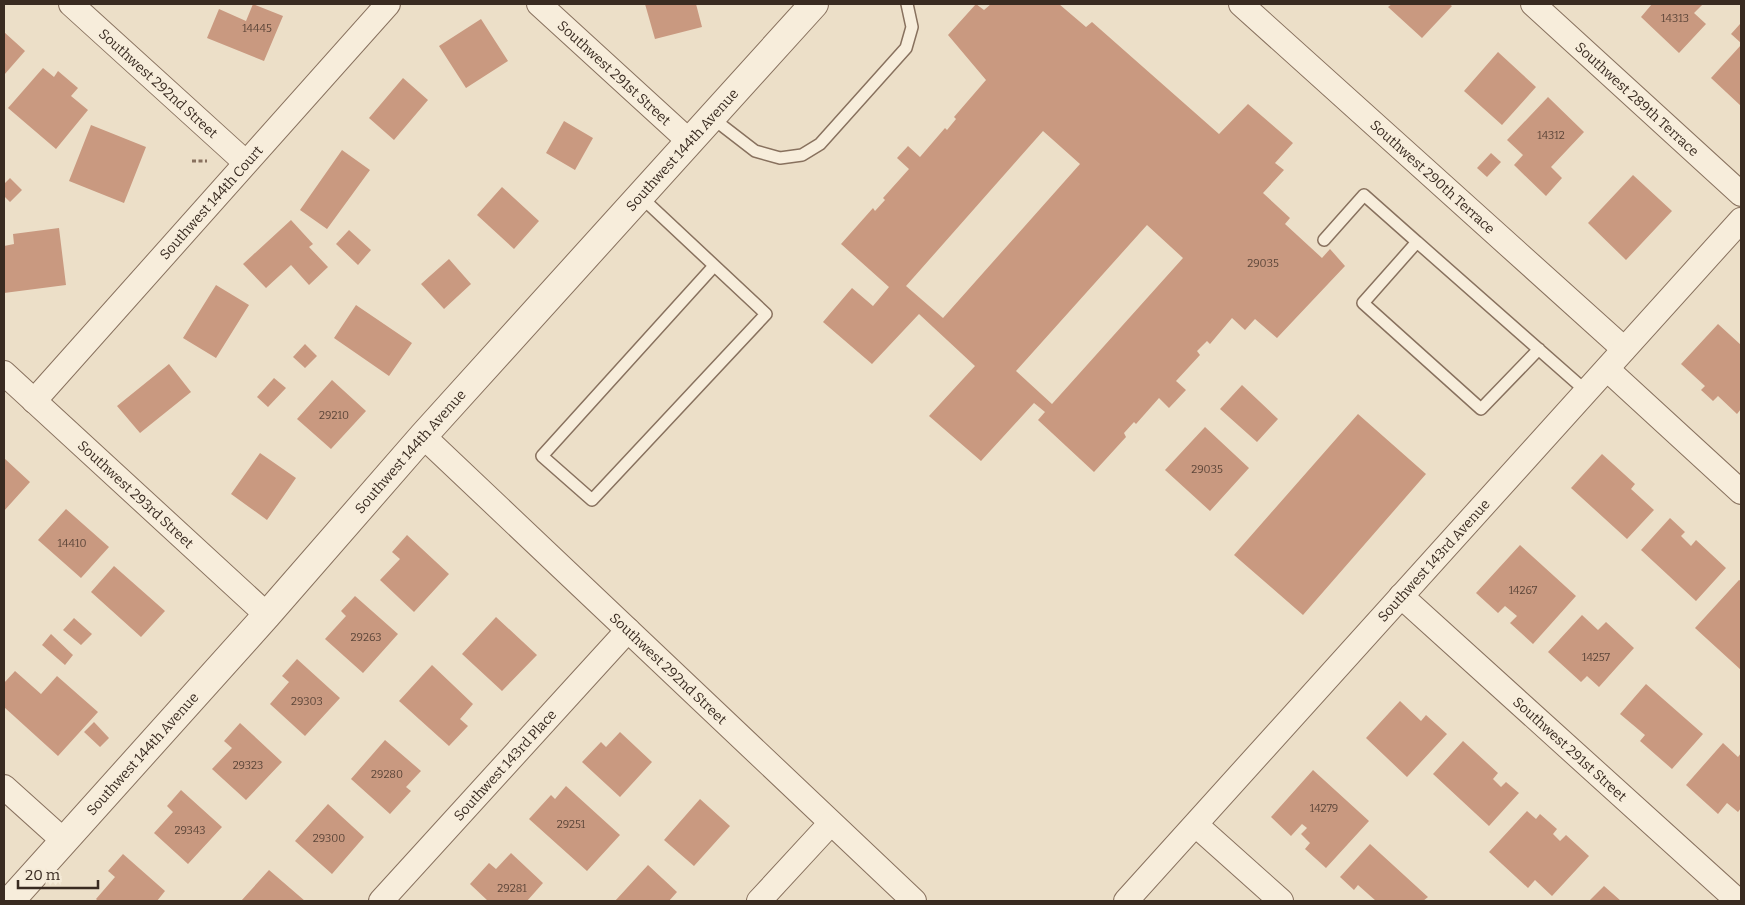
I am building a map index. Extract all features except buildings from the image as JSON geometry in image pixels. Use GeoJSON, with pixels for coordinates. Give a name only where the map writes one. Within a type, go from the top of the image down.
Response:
{"type":"FeatureCollection","features":[{"type":"Feature","properties":{"kind":"street","name":"Southwest 292nd Street"},"geometry":{"type":"LineString","coordinates":[[71,4],[245,162]]}},
{"type":"Feature","properties":{"kind":"street","name":"Southwest 144th Court"},"geometry":{"type":"LineString","coordinates":[[34,401],[245,162],[388,4]]}},
{"type":"Feature","properties":{"kind":"street","name":"Southwest 291st Street"},"geometry":{"type":"LineString","coordinates":[[539,4],[690,142]]}},
{"type":"Feature","properties":{"kind":"street","name":"Southwest 144th Avenue"},"geometry":{"type":"LineString","coordinates":[[10,901],[423,436],[814,4]]}},
{"type":"Feature","properties":{"kind":"street","name":"Southwest 290th Terrace"},"geometry":{"type":"LineString","coordinates":[[1241,4],[1624,349]]}},
{"type":"Feature","properties":{"kind":"street","name":"Southwest 289th Terrace"},"geometry":{"type":"LineString","coordinates":[[1533,4],[1741,194]]}},
{"type":"Feature","properties":{"kind":"street","name":"Southwest 143rd Avenue"},"geometry":{"type":"LineString","coordinates":[[1126,901],[1741,220]]}},
{"type":"Feature","properties":{"kind":"street"},"geometry":{"type":"LineString","coordinates":[[1606,369],[1741,492]]}},
{"type":"Feature","properties":{"kind":"street","name":"Southwest 293rd Street"},"geometry":{"type":"LineString","coordinates":[[4,373],[266,615]]}},
{"type":"Feature","properties":{"kind":"street","name":"Southwest 292nd Street"},"geometry":{"type":"LineString","coordinates":[[423,436],[830,824],[914,901]]}},
{"type":"Feature","properties":{"kind":"street","name":"Southwest 291st Street"},"geometry":{"type":"LineString","coordinates":[[1401,596],[1738,901]]}},
{"type":"Feature","properties":{"kind":"street","name":"Southwest 143rd Place"},"geometry":{"type":"LineString","coordinates":[[381,901],[628,630]]}},
{"type":"Feature","properties":{"kind":"street"},"geometry":{"type":"LineString","coordinates":[[4,787],[64,840]]}},
{"type":"Feature","properties":{"kind":"street"},"geometry":{"type":"LineString","coordinates":[[759,901],[830,824]]}},
{"type":"Feature","properties":{"kind":"street"},"geometry":{"type":"LineString","coordinates":[[1196,825],[1281,901]]}},
{"type":"Feature","properties":{"kind":"lane"},"geometry":{"type":"LineString","coordinates":[[711,117],[755,151],[780,158],[802,156],[820,144],[906,48],[912,27],[907,4]]}},
{"type":"Feature","properties":{"kind":"lane"},"geometry":{"type":"LineString","coordinates":[[1324,240],[1364,194],[1586,391]]}},
{"type":"Feature","properties":{"kind":"lane"},"geometry":{"type":"LineString","coordinates":[[640,196],[766,314],[592,500],[542,456],[714,266]]}},
{"type":"Feature","properties":{"kind":"lane"},"geometry":{"type":"LineString","coordinates":[[1417,242],[1363,304],[1481,409],[1539,349]]}}]}
